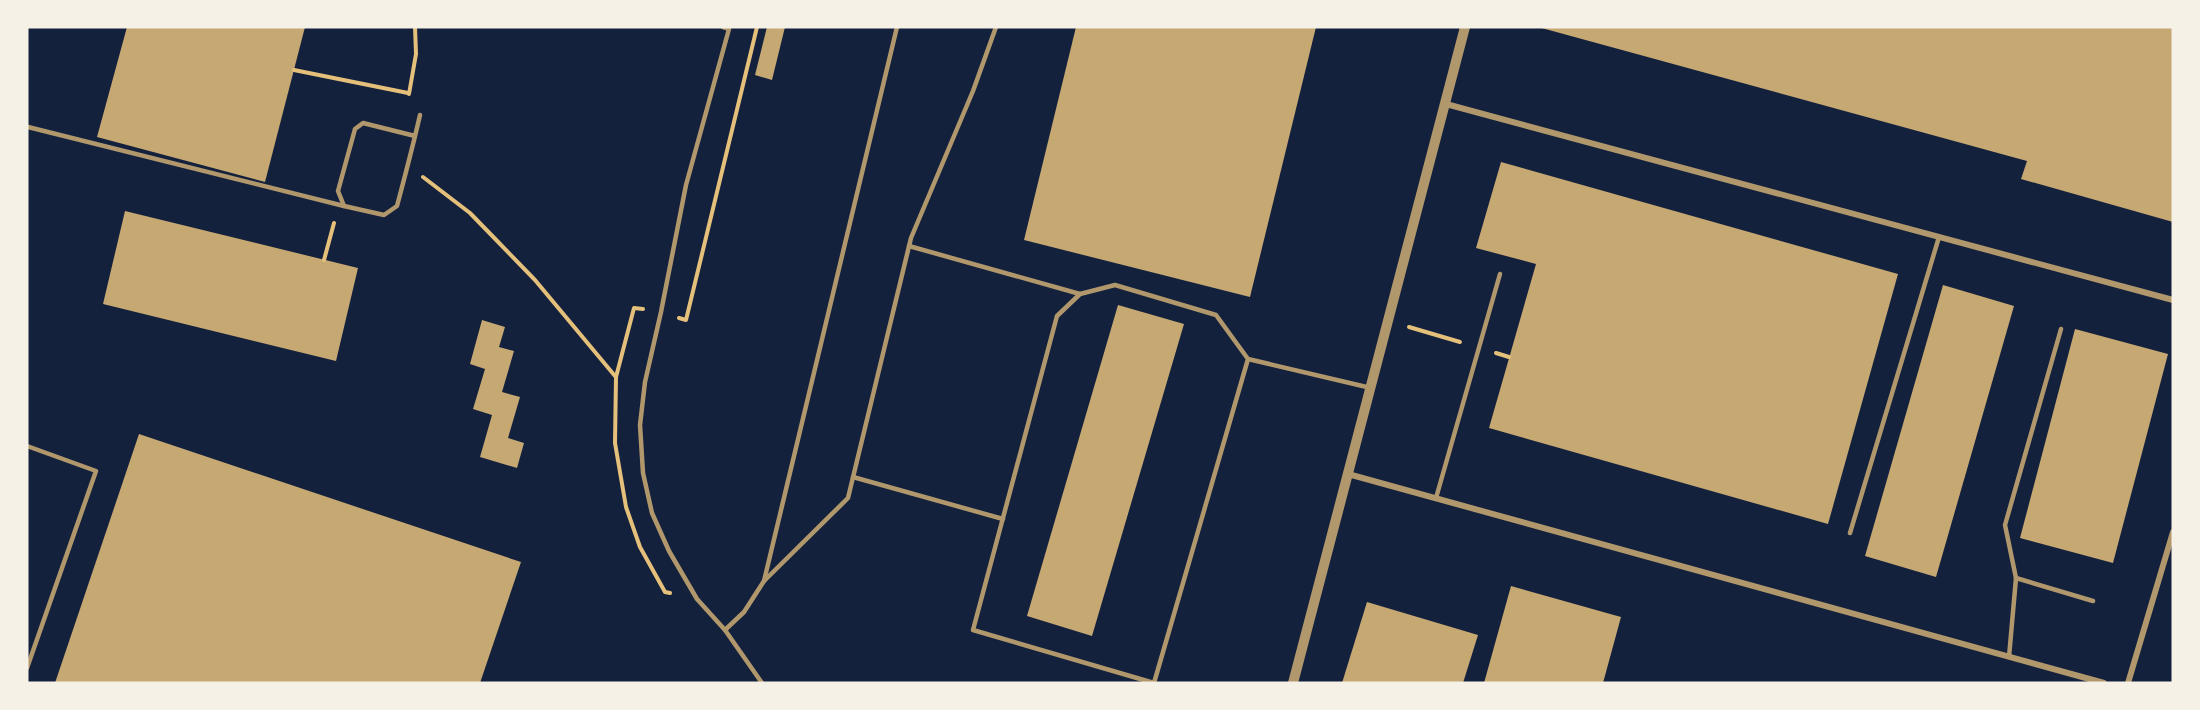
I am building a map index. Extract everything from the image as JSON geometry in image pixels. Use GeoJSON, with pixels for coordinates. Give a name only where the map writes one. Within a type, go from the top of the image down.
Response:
{"type":"FeatureCollection","features":[{"type":"Feature","properties":{"kind":"street"},"geometry":{"type":"LineString","coordinates":[[1293,683],[1465,27]]}},
{"type":"Feature","properties":{"kind":"street"},"geometry":{"type":"LineString","coordinates":[[1446,104],[2173,300]]}},
{"type":"Feature","properties":{"kind":"street"},"geometry":{"type":"LineString","coordinates":[[1348,474],[2104,683]]}},
{"type":"Feature","properties":{"kind":"street"},"geometry":{"type":"LineString","coordinates":[[2128,683],[2173,532]]}},
{"type":"Feature","properties":{"kind":"lane"},"geometry":{"type":"LineString","coordinates":[[723,27],[729,28],[686,185],[645,381],[640,425],[643,473],[652,513],[669,551],[698,599],[725,630],[762,683]]}},
{"type":"Feature","properties":{"kind":"lane"},"geometry":{"type":"LineString","coordinates":[[764,581],[897,27]]}},
{"type":"Feature","properties":{"kind":"lane"},"geometry":{"type":"LineString","coordinates":[[725,630],[744,612],[764,581],[848,498],[909,246],[973,91],[996,27]]}},
{"type":"Feature","properties":{"kind":"lane"},"geometry":{"type":"LineString","coordinates":[[28,127],[384,215],[397,206],[420,116]]}},
{"type":"Feature","properties":{"kind":"lane"},"geometry":{"type":"LineString","coordinates":[[341,205],[338,191],[355,129],[363,123],[415,136]]}},
{"type":"Feature","properties":{"kind":"lane"},"geometry":{"type":"LineString","coordinates":[[1850,533],[1939,237]]}},
{"type":"Feature","properties":{"kind":"lane"},"geometry":{"type":"LineString","coordinates":[[909,246],[1080,294],[1115,285],[1216,315],[1248,360],[1371,388]]}},
{"type":"Feature","properties":{"kind":"lane"},"geometry":{"type":"LineString","coordinates":[[1436,498],[1500,274]]}},
{"type":"Feature","properties":{"kind":"lane"},"geometry":{"type":"LineString","coordinates":[[1080,294],[1058,316],[973,630],[1154,683],[1248,360]]}},
{"type":"Feature","properties":{"kind":"lane"},"geometry":{"type":"LineString","coordinates":[[2009,657],[2016,578],[2005,525],[2061,329]]}},
{"type":"Feature","properties":{"kind":"lane"},"geometry":{"type":"LineString","coordinates":[[27,446],[96,471],[27,668]]}},
{"type":"Feature","properties":{"kind":"lane"},"geometry":{"type":"LineString","coordinates":[[853,477],[1003,519]]}},
{"type":"Feature","properties":{"kind":"lane"},"geometry":{"type":"LineString","coordinates":[[2016,578],[2093,601]]}},
{"type":"Feature","properties":{"kind":"path"},"geometry":{"type":"LineString","coordinates":[[415,27],[416,54],[408,93],[420,116]]}},
{"type":"Feature","properties":{"kind":"path"},"geometry":{"type":"LineString","coordinates":[[294,69],[408,93]]}},
{"type":"Feature","properties":{"kind":"path"},"geometry":{"type":"LineString","coordinates":[[406,172],[424,178],[470,213],[535,280],[616,377]]}},
{"type":"Feature","properties":{"kind":"path"},"geometry":{"type":"LineString","coordinates":[[324,260],[341,205]]}},
{"type":"Feature","properties":{"kind":"path"},"geometry":{"type":"LineString","coordinates":[[1424,332],[1445,338]]}},
{"type":"Feature","properties":{"kind":"building"},"geometry":{"type":"Polygon","coordinates":[[[127,27],[305,27],[265,182],[97,137],[127,27]]]}},
{"type":"Feature","properties":{"kind":"building"},"geometry":{"type":"Polygon","coordinates":[[[767,27],[785,27],[772,80],[755,75],[767,27]]]}},
{"type":"Feature","properties":{"kind":"building"},"geometry":{"type":"Polygon","coordinates":[[[1076,27],[1316,27],[1250,297],[1024,240],[1076,27]]]}},
{"type":"Feature","properties":{"kind":"building"},"geometry":{"type":"Polygon","coordinates":[[[1538,27],[2173,27],[2173,222],[2021,179],[2027,161],[1538,27]]]}},
{"type":"Feature","properties":{"kind":"building"},"geometry":{"type":"Polygon","coordinates":[[[1501,162],[1898,274],[1828,524],[1489,428],[1536,264],[1476,248],[1501,162]]]}},
{"type":"Feature","properties":{"kind":"building"},"geometry":{"type":"Polygon","coordinates":[[[125,211],[358,268],[336,361],[103,304],[125,211]]]}},
{"type":"Feature","properties":{"kind":"building"},"geometry":{"type":"Polygon","coordinates":[[[1943,285],[2014,306],[1936,577],[1865,556],[1943,285]]]}},
{"type":"Feature","properties":{"kind":"building"},"geometry":{"type":"Polygon","coordinates":[[[1118,305],[1184,324],[1092,636],[1027,616],[1118,305]]]}},
{"type":"Feature","properties":{"kind":"building"},"geometry":{"type":"Polygon","coordinates":[[[482,320],[505,327],[499,347],[514,351],[502,392],[520,397],[508,438],[524,443],[517,468],[480,457],[492,415],[473,409],[485,369],[470,364],[482,320]]]}},
{"type":"Feature","properties":{"kind":"building"},"geometry":{"type":"Polygon","coordinates":[[[2075,329],[2168,354],[2113,563],[2020,538],[2075,329]]]}},
{"type":"Feature","properties":{"kind":"building"},"geometry":{"type":"Polygon","coordinates":[[[139,434],[521,562],[480,683],[55,683],[139,434]]]}},
{"type":"Feature","properties":{"kind":"building"},"geometry":{"type":"Polygon","coordinates":[[[1511,586],[1621,617],[1603,683],[1484,683],[1511,586]]]}},
{"type":"Feature","properties":{"kind":"building"},"geometry":{"type":"Polygon","coordinates":[[[1367,602],[1478,635],[1463,683],[1342,683],[1367,602]]]}}]}
